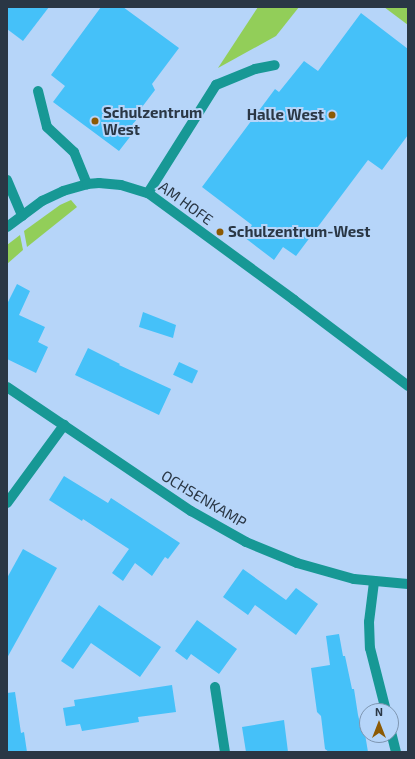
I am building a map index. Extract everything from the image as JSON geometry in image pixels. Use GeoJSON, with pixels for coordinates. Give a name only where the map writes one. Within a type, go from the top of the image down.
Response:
{"type":"FeatureCollection","features":[{"type":"Feature","properties":{"kind":"street"},"geometry":{"type":"LineString","coordinates":[[148,193],[216,85],[255,69],[276,65]]}},
{"type":"Feature","properties":{"kind":"street"},"geometry":{"type":"LineString","coordinates":[[38,91],[47,127],[74,152],[87,184]]}},
{"type":"Feature","properties":{"kind":"street"},"geometry":{"type":"LineString","coordinates":[[7,180],[22,216]]}},
{"type":"Feature","properties":{"kind":"street","name":"AM HOFE"},"geometry":{"type":"LineString","coordinates":[[7,227],[42,201],[63,191],[87,184],[99,183],[121,185],[148,193],[408,386]]}},
{"type":"Feature","properties":{"kind":"street","name":"OCHSENKAMP"},"geometry":{"type":"LineString","coordinates":[[7,386],[191,511],[246,542],[297,563],[354,579],[408,584]]}},
{"type":"Feature","properties":{"kind":"street"},"geometry":{"type":"LineString","coordinates":[[7,503],[64,425]]}},
{"type":"Feature","properties":{"kind":"street"},"geometry":{"type":"LineString","coordinates":[[374,582],[369,622],[370,648],[384,703]]}},
{"type":"Feature","properties":{"kind":"street"},"geometry":{"type":"LineString","coordinates":[[215,687],[225,752]]}},
{"type":"Feature","properties":{"kind":"green space"},"geometry":{"type":"Polygon","coordinates":[[[258,7],[299,7],[276,36],[218,68],[258,7]]]}},
{"type":"Feature","properties":{"kind":"green space"},"geometry":{"type":"Polygon","coordinates":[[[384,7],[408,7],[408,25],[384,7]]]}},
{"type":"Feature","properties":{"kind":"green space"},"geometry":{"type":"Polygon","coordinates":[[[71,200],[77,207],[27,247],[24,231],[60,205],[71,200]]]}},
{"type":"Feature","properties":{"kind":"green space"},"geometry":{"type":"Polygon","coordinates":[[[20,235],[23,250],[7,264],[7,245],[20,235]]]}},
{"type":"Feature","properties":{"kind":"building"},"geometry":{"type":"Polygon","coordinates":[[[7,7],[49,7],[23,41],[7,29],[7,7]]]}},
{"type":"Feature","properties":{"kind":"building"},"geometry":{"type":"Polygon","coordinates":[[[101,7],[123,7],[179,48],[152,84],[155,90],[139,111],[142,113],[128,130],[133,133],[119,151],[53,102],[65,86],[51,75],[101,7]]]}},
{"type":"Feature","properties":{"kind":"building","name":"Halle West"},"geometry":{"type":"Polygon","coordinates":[[[361,13],[408,49],[408,135],[382,170],[368,160],[296,256],[283,247],[274,260],[244,237],[252,225],[202,187],[275,89],[279,92],[304,61],[318,71],[361,13]]]}},
{"type":"Feature","properties":{"kind":"building"},"geometry":{"type":"Polygon","coordinates":[[[17,284],[30,291],[19,315],[45,327],[38,342],[48,347],[36,373],[7,359],[7,304],[17,284]]]}},
{"type":"Feature","properties":{"kind":"building"},"geometry":{"type":"Polygon","coordinates":[[[143,312],[176,325],[173,338],[139,327],[143,312]]]}},
{"type":"Feature","properties":{"kind":"building"},"geometry":{"type":"Polygon","coordinates":[[[88,348],[120,364],[119,365],[171,389],[159,415],[75,375],[88,348]]]}},
{"type":"Feature","properties":{"kind":"building"},"geometry":{"type":"Polygon","coordinates":[[[179,362],[198,371],[192,384],[173,375],[179,362]]]}},
{"type":"Feature","properties":{"kind":"building"},"geometry":{"type":"Polygon","coordinates":[[[64,476],[108,503],[111,498],[180,543],[168,559],[165,557],[152,576],[135,563],[123,581],[112,573],[129,549],[83,519],[82,521],[49,500],[64,476]]]}},
{"type":"Feature","properties":{"kind":"building"},"geometry":{"type":"Polygon","coordinates":[[[23,549],[57,568],[7,658],[7,578],[23,549]]]}},
{"type":"Feature","properties":{"kind":"building"},"geometry":{"type":"Polygon","coordinates":[[[243,569],[286,600],[296,588],[318,604],[296,635],[255,605],[248,615],[223,597],[243,569]]]}},
{"type":"Feature","properties":{"kind":"building"},"geometry":{"type":"Polygon","coordinates":[[[99,605],[161,647],[140,677],[91,643],[73,669],[61,661],[99,605]]]}},
{"type":"Feature","properties":{"kind":"building"},"geometry":{"type":"Polygon","coordinates":[[[197,620],[237,649],[219,674],[191,654],[187,660],[175,651],[197,620]]]}},
{"type":"Feature","properties":{"kind":"building"},"geometry":{"type":"Polygon","coordinates":[[[339,634],[352,689],[354,689],[359,719],[359,743],[366,743],[368,752],[329,752],[325,749],[321,716],[317,712],[311,668],[330,665],[326,636],[339,634]]]}},
{"type":"Feature","properties":{"kind":"building"},"geometry":{"type":"Polygon","coordinates":[[[172,685],[176,712],[138,717],[139,722],[82,731],[80,724],[66,726],[63,708],[75,706],[74,700],[172,685]]]}},
{"type":"Feature","properties":{"kind":"building"},"geometry":{"type":"Polygon","coordinates":[[[15,692],[21,733],[24,732],[27,752],[7,752],[7,693],[15,692]]]}},
{"type":"Feature","properties":{"kind":"building"},"geometry":{"type":"Polygon","coordinates":[[[284,720],[288,752],[246,752],[242,727],[284,720]]]}},
{"type":"Feature","properties":{"kind":"place","name":"Halle West"},"geometry":{"type":"Point","coordinates":[332,115]}},
{"type":"Feature","properties":{"kind":"place","name":"Schulzentrum West"},"geometry":{"type":"Point","coordinates":[95,121]}},
{"type":"Feature","properties":{"kind":"place","name":"Schulzentrum-West"},"geometry":{"type":"Point","coordinates":[220,232]}}]}
